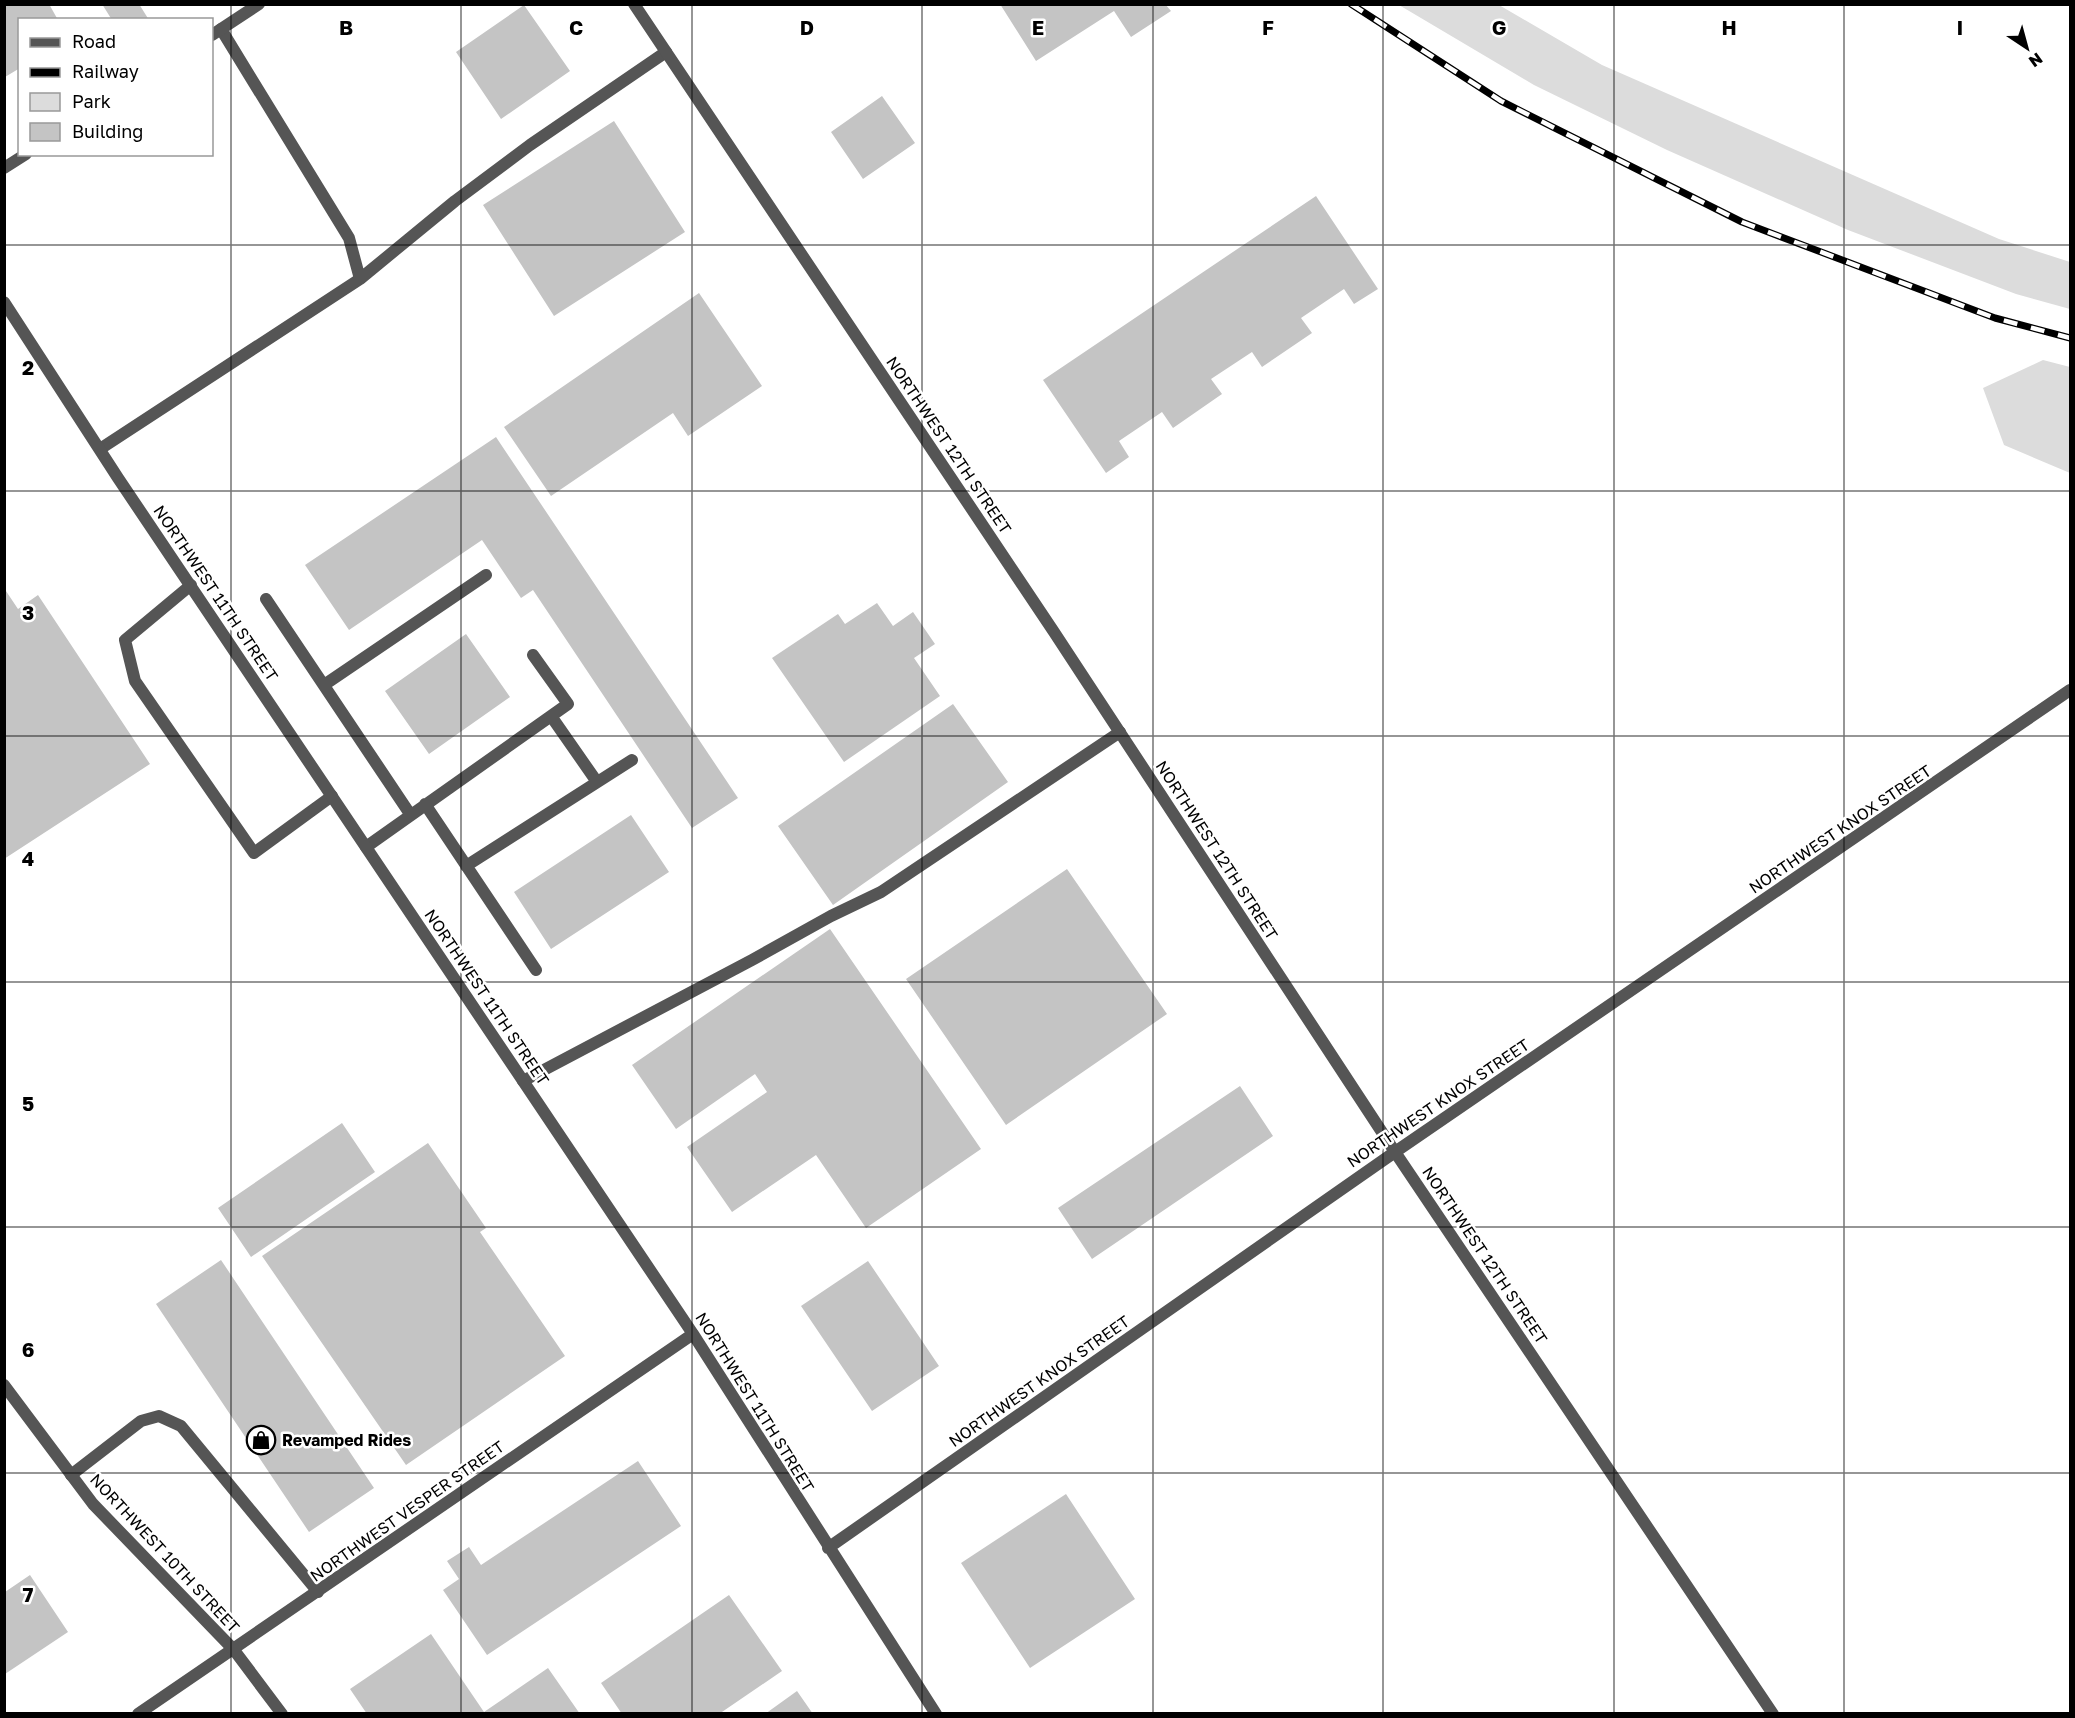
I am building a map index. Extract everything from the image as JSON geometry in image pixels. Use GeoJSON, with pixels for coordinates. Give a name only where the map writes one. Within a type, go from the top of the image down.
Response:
{"type":"FeatureCollection","features":[{"type":"Feature","properties":{"kind":"street"},"geometry":{"type":"LineString","coordinates":[[259,4],[216,32],[349,238],[360,279]]}},
{"type":"Feature","properties":{"kind":"street","name":"NORTHWEST 12TH STREET"},"geometry":{"type":"LineString","coordinates":[[634,4],[1120,732],[1395,1152],[1773,1713]]}},
{"type":"Feature","properties":{"kind":"street"},"geometry":{"type":"LineString","coordinates":[[100,450],[360,279],[455,201],[530,144],[666,52]]}},
{"type":"Feature","properties":{"kind":"street"},"geometry":{"type":"LineString","coordinates":[[4,168],[23,156]]}},
{"type":"Feature","properties":{"kind":"street","name":"NORTHWEST 11TH STREET"},"geometry":{"type":"LineString","coordinates":[[4,302],[100,450],[693,1334],[828,1548],[936,1713]]}},
{"type":"Feature","properties":{"kind":"street"},"geometry":{"type":"LineString","coordinates":[[324,685],[486,575]]}},
{"type":"Feature","properties":{"kind":"street"},"geometry":{"type":"LineString","coordinates":[[191,585],[125,640],[135,681],[254,853],[332,796]]}},
{"type":"Feature","properties":{"kind":"street"},"geometry":{"type":"LineString","coordinates":[[266,599],[411,814]]}},
{"type":"Feature","properties":{"kind":"street"},"geometry":{"type":"LineString","coordinates":[[366,847],[568,704],[533,655]]}},
{"type":"Feature","properties":{"kind":"street","name":"NORTHWEST KNOX STREET"},"geometry":{"type":"LineString","coordinates":[[828,1548],[1395,1152],[2070,690]]}},
{"type":"Feature","properties":{"kind":"street"},"geometry":{"type":"LineString","coordinates":[[551,716],[597,782]]}},
{"type":"Feature","properties":{"kind":"street"},"geometry":{"type":"LineString","coordinates":[[523,1081],[831,916],[881,892],[1120,732]]}},
{"type":"Feature","properties":{"kind":"street"},"geometry":{"type":"LineString","coordinates":[[466,866],[632,760]]}},
{"type":"Feature","properties":{"kind":"street"},"geometry":{"type":"LineString","coordinates":[[425,804],[536,970]]}},
{"type":"Feature","properties":{"kind":"street","name":"NORTHWEST VESPER STREET"},"geometry":{"type":"LineString","coordinates":[[138,1713],[234,1650],[693,1334]]}},
{"type":"Feature","properties":{"kind":"street","name":"NORTHWEST 10TH STREET"},"geometry":{"type":"LineString","coordinates":[[4,1385],[93,1504],[234,1650],[282,1713]]}},
{"type":"Feature","properties":{"kind":"street"},"geometry":{"type":"LineString","coordinates":[[71,1476],[141,1421],[159,1416],[181,1426],[318,1592]]}},
{"type":"Feature","properties":{"kind":"green space"},"geometry":{"type":"Polygon","coordinates":[[[1399,5],[1499,5],[1602,65],[1999,239],[2070,262],[2070,309],[2016,294],[1848,230],[1667,150],[1534,85],[1399,5]]]}},
{"type":"Feature","properties":{"kind":"green space"},"geometry":{"type":"Polygon","coordinates":[[[2043,360],[2070,367],[2070,473],[2004,445],[1983,388],[2043,360]]]}},
{"type":"Feature","properties":{"kind":"building"},"geometry":{"type":"Polygon","coordinates":[[[5,4],[49,4],[57,18],[18,18],[18,69],[5,77],[5,4]]]}},
{"type":"Feature","properties":{"kind":"building"},"geometry":{"type":"Polygon","coordinates":[[[102,4],[139,4],[148,18],[111,18],[102,4]]]}},
{"type":"Feature","properties":{"kind":"building"},"geometry":{"type":"Polygon","coordinates":[[[1000,4],[1165,4],[1171,11],[1131,37],[1114,11],[1036,61],[1000,4]]]}},
{"type":"Feature","properties":{"kind":"building"},"geometry":{"type":"Polygon","coordinates":[[[524,5],[570,71],[501,119],[456,52],[524,5]]]}},
{"type":"Feature","properties":{"kind":"building"},"geometry":{"type":"Polygon","coordinates":[[[882,96],[915,143],[863,179],[831,132],[882,96]]]}},
{"type":"Feature","properties":{"kind":"building"},"geometry":{"type":"Polygon","coordinates":[[[614,121],[685,232],[554,316],[483,205],[614,121]]]}},
{"type":"Feature","properties":{"kind":"building"},"geometry":{"type":"Polygon","coordinates":[[[1316,196],[1378,289],[1354,304],[1344,289],[1301,318],[1312,333],[1262,367],[1252,352],[1211,379],[1222,394],[1173,428],[1162,412],[1119,441],[1129,457],[1106,473],[1043,380],[1316,196]]]}},
{"type":"Feature","properties":{"kind":"building"},"geometry":{"type":"Polygon","coordinates":[[[699,293],[762,386],[688,436],[673,413],[551,496],[504,427],[699,293]]]}},
{"type":"Feature","properties":{"kind":"building"},"geometry":{"type":"Polygon","coordinates":[[[496,437],[738,798],[692,828],[533,590],[521,598],[482,540],[349,630],[305,565],[496,437]]]}},
{"type":"Feature","properties":{"kind":"building"},"geometry":{"type":"Polygon","coordinates":[[[4,588],[18,609],[38,595],[150,764],[4,859],[4,588]]]}},
{"type":"Feature","properties":{"kind":"building"},"geometry":{"type":"Polygon","coordinates":[[[877,603],[893,626],[913,612],[935,644],[914,658],[940,696],[844,762],[772,658],[838,614],[845,624],[877,603]]]}},
{"type":"Feature","properties":{"kind":"building"},"geometry":{"type":"Polygon","coordinates":[[[466,634],[510,697],[429,754],[385,691],[466,634]]]}},
{"type":"Feature","properties":{"kind":"building"},"geometry":{"type":"Polygon","coordinates":[[[953,704],[1008,782],[833,905],[778,826],[953,704]]]}},
{"type":"Feature","properties":{"kind":"building"},"geometry":{"type":"Polygon","coordinates":[[[631,815],[669,872],[551,949],[514,892],[631,815]]]}},
{"type":"Feature","properties":{"kind":"building"},"geometry":{"type":"Polygon","coordinates":[[[1067,869],[1167,1014],[1006,1125],[906,979],[1067,869]]]}},
{"type":"Feature","properties":{"kind":"building"},"geometry":{"type":"Polygon","coordinates":[[[830,929],[981,1149],[866,1228],[816,1155],[732,1212],[687,1147],[767,1092],[755,1074],[676,1129],[632,1065],[830,929]]]}},
{"type":"Feature","properties":{"kind":"building"},"geometry":{"type":"Polygon","coordinates":[[[1240,1086],[1273,1136],[1092,1259],[1058,1208],[1240,1086]]]}},
{"type":"Feature","properties":{"kind":"building"},"geometry":{"type":"Polygon","coordinates":[[[342,1123],[375,1172],[251,1257],[218,1208],[342,1123]]]}},
{"type":"Feature","properties":{"kind":"building"},"geometry":{"type":"Polygon","coordinates":[[[428,1143],[486,1228],[480,1232],[565,1356],[406,1465],[262,1256],[428,1143]]]}},
{"type":"Feature","properties":{"kind":"building"},"geometry":{"type":"Polygon","coordinates":[[[221,1260],[374,1488],[309,1532],[156,1304],[221,1260]]]}},
{"type":"Feature","properties":{"kind":"building"},"geometry":{"type":"Polygon","coordinates":[[[868,1261],[939,1366],[872,1411],[801,1306],[868,1261]]]}},
{"type":"Feature","properties":{"kind":"building"},"geometry":{"type":"Polygon","coordinates":[[[638,1461],[681,1526],[487,1655],[443,1590],[459,1579],[447,1561],[469,1547],[481,1565],[638,1461]]]}},
{"type":"Feature","properties":{"kind":"building"},"geometry":{"type":"Polygon","coordinates":[[[1066,1494],[1135,1599],[1030,1668],[961,1563],[1066,1494]]]}},
{"type":"Feature","properties":{"kind":"building"},"geometry":{"type":"Polygon","coordinates":[[[30,1575],[68,1632],[5,1674],[5,1592],[30,1575]]]}},
{"type":"Feature","properties":{"kind":"building"},"geometry":{"type":"Polygon","coordinates":[[[729,1595],[782,1671],[719,1714],[622,1714],[601,1683],[729,1595]]]}},
{"type":"Feature","properties":{"kind":"building"},"geometry":{"type":"Polygon","coordinates":[[[431,1634],[484,1712],[548,1668],[580,1714],[367,1714],[350,1689],[431,1634]]]}},
{"type":"Feature","properties":{"kind":"building"},"geometry":{"type":"Polygon","coordinates":[[[797,1691],[813,1714],[765,1714],[797,1691]]]}},
{"type":"Feature","properties":{"kind":"railway"},"geometry":{"type":"LineString","coordinates":[[1351,4],[1501,101],[1742,222],[1995,318],[2070,338]]}},
{"type":"Feature","properties":{"kind":"place","name":"Revamped Rides"},"geometry":{"type":"Point","coordinates":[261,1440]}}]}
